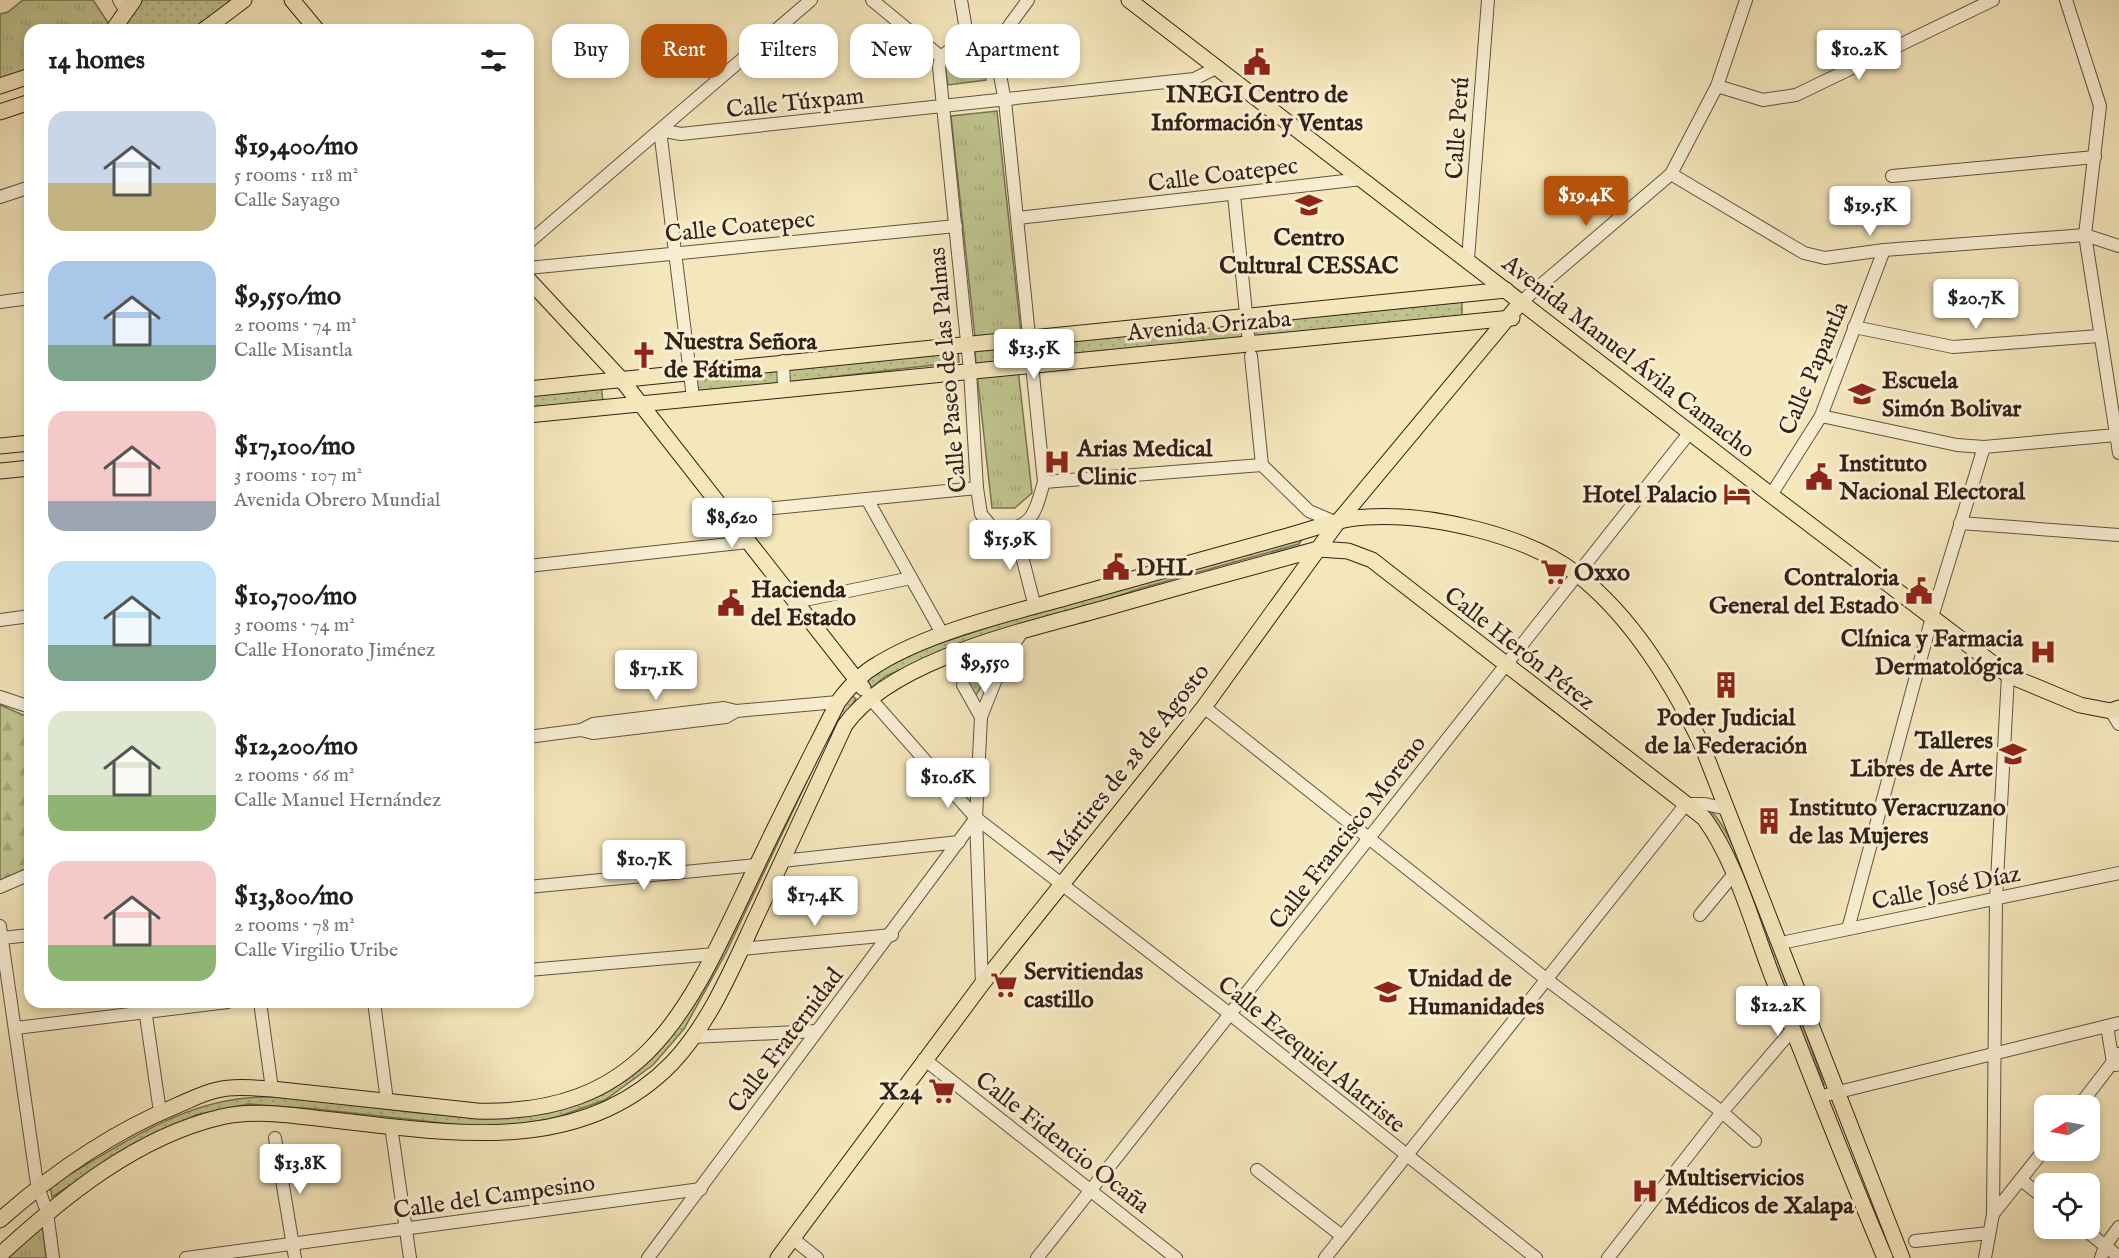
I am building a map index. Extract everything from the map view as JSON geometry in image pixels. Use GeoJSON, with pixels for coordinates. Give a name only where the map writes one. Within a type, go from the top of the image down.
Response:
{"type":"FeatureCollection","features":[{"type":"Feature","properties":{"kind":"main road"},"geometry":{"type":"LineString","coordinates":[[212,24],[244,0]]}},
{"type":"Feature","properties":{"kind":"main road"},"geometry":{"type":"LineString","coordinates":[[292,0],[312,24]]}},
{"type":"Feature","properties":{"kind":"main road","name":"Avenida Manuel Ávila Camacho"},"geometry":{"type":"LineString","coordinates":[[1137,2],[1362,179],[1468,259],[1535,314],[2008,675],[2080,705],[2116,711]]}},
{"type":"Feature","properties":{"kind":"main road"},"geometry":{"type":"LineString","coordinates":[[116,24],[127,4]]}},
{"type":"Feature","properties":{"kind":"main road"},"geometry":{"type":"LineString","coordinates":[[0,86],[24,78]]}},
{"type":"Feature","properties":{"kind":"main road"},"geometry":{"type":"LineString","coordinates":[[0,112],[24,104]]}},
{"type":"Feature","properties":{"kind":"main road"},"geometry":{"type":"LineString","coordinates":[[534,285],[621,379],[870,698]]}},
{"type":"Feature","properties":{"kind":"main road","name":"Avenida Orizaba"},"geometry":{"type":"LineString","coordinates":[[534,388],[1247,314],[1506,290]]}},
{"type":"Feature","properties":{"kind":"main road"},"geometry":{"type":"LineString","coordinates":[[1466,323],[1473,309],[1467,294]]}},
{"type":"Feature","properties":{"kind":"main road","name":"Mártires de 28 de Agosto"},"geometry":{"type":"LineString","coordinates":[[778,1258],[924,1059],[1204,707],[1337,523],[1521,302]]}},
{"type":"Feature","properties":{"kind":"main road","name":"Avenida Orizaba"},"geometry":{"type":"LineString","coordinates":[[534,415],[1031,364],[1250,349],[1535,314]]}},
{"type":"Feature","properties":{"kind":"main road"},"geometry":{"type":"LineString","coordinates":[[0,446],[24,444]]}},
{"type":"Feature","properties":{"kind":"main road"},"geometry":{"type":"LineString","coordinates":[[0,471],[24,469]]}},
{"type":"Feature","properties":{"kind":"main road"},"geometry":{"type":"LineString","coordinates":[[0,1220],[38,1187],[117,1134],[160,1112],[215,1091],[240,1087],[272,1089],[477,1111],[510,1112],[572,1100],[600,1089],[624,1074],[662,1036],[690,999],[716,954],[757,865],[838,702],[856,680],[892,656],[943,635],[1035,607],[1365,517],[1451,523],[1485,531],[1523,546],[1577,574],[1600,595],[1657,663],[1682,703],[1727,809],[1902,1258]]}},
{"type":"Feature","properties":{"kind":"main road","name":"Calle Herón Pérez"},"geometry":{"type":"LineString","coordinates":[[0,1254],[47,1212],[86,1183],[127,1157],[166,1137],[222,1117],[269,1113],[391,1126],[513,1133],[544,1129],[581,1119],[644,1088],[672,1063],[693,1037],[741,950],[845,725],[870,698],[888,685],[940,660],[1022,632],[1318,549],[1348,551],[1372,560],[1704,818],[1715,833],[1733,874],[1818,1097],[1885,1258]]}},
{"type":"Feature","properties":{"kind":"street"},"geometry":{"type":"LineString","coordinates":[[534,238],[811,0]]}},
{"type":"Feature","properties":{"kind":"street"},"geometry":{"type":"LineString","coordinates":[[872,0],[941,57],[945,54]]}},
{"type":"Feature","properties":{"kind":"street"},"geometry":{"type":"LineString","coordinates":[[961,0],[965,24]]}},
{"type":"Feature","properties":{"kind":"street"},"geometry":{"type":"LineString","coordinates":[[1010,24],[1028,0]]}},
{"type":"Feature","properties":{"kind":"street","name":"Calle Perú"},"geometry":{"type":"LineString","coordinates":[[1468,259],[1488,0]]}},
{"type":"Feature","properties":{"kind":"street"},"geometry":{"type":"LineString","coordinates":[[1521,302],[1671,174],[1717,86],[1746,0]]}},
{"type":"Feature","properties":{"kind":"street"},"geometry":{"type":"LineString","coordinates":[[1717,86],[1763,99],[1796,95],[1993,0]]}},
{"type":"Feature","properties":{"kind":"street"},"geometry":{"type":"LineString","coordinates":[[2066,0],[2100,106],[2085,235],[2119,453]]}},
{"type":"Feature","properties":{"kind":"street","name":"Calle Paseo de las Palmas"},"geometry":{"type":"LineString","coordinates":[[941,57],[981,514],[990,525],[1001,531],[1015,529]]}},
{"type":"Feature","properties":{"kind":"street","name":"Calle Túxpam"},"geometry":{"type":"LineString","coordinates":[[660,130],[681,134],[944,108],[1194,79],[1218,67]]}},
{"type":"Feature","properties":{"kind":"street"},"geometry":{"type":"LineString","coordinates":[[1001,78],[1018,218],[1044,482],[1032,518],[1015,529],[1035,607]]}},
{"type":"Feature","properties":{"kind":"street"},"geometry":{"type":"LineString","coordinates":[[660,130],[677,253],[693,398]]}},
{"type":"Feature","properties":{"kind":"street"},"geometry":{"type":"LineString","coordinates":[[1892,176],[2095,157]]}},
{"type":"Feature","properties":{"kind":"street"},"geometry":{"type":"LineString","coordinates":[[1671,174],[1804,253],[1825,258],[1884,250],[2085,235],[2119,246]]}},
{"type":"Feature","properties":{"kind":"street","name":"Calle Coatepec"},"geometry":{"type":"LineString","coordinates":[[1018,218],[1362,179]]}},
{"type":"Feature","properties":{"kind":"street"},"geometry":{"type":"LineString","coordinates":[[0,196],[24,189]]}},
{"type":"Feature","properties":{"kind":"street"},"geometry":{"type":"LineString","coordinates":[[1234,195],[1262,465],[1309,511],[1337,523]]}},
{"type":"Feature","properties":{"kind":"street","name":"Calle Coatepec"},"geometry":{"type":"LineString","coordinates":[[534,267],[956,226]]}},
{"type":"Feature","properties":{"kind":"street","name":"Calle Papantla"},"geometry":{"type":"LineString","coordinates":[[1771,495],[1821,416],[1884,250]]}},
{"type":"Feature","properties":{"kind":"street"},"geometry":{"type":"LineString","coordinates":[[0,302],[24,299]]}},
{"type":"Feature","properties":{"kind":"street"},"geometry":{"type":"LineString","coordinates":[[1854,327],[1953,347],[2099,336]]}},
{"type":"Feature","properties":{"kind":"street"},"geometry":{"type":"LineString","coordinates":[[783,361],[784,388]]}},
{"type":"Feature","properties":{"kind":"street"},"geometry":{"type":"LineString","coordinates":[[1821,416],[1957,445],[1984,447],[2116,435]]}},
{"type":"Feature","properties":{"kind":"street","name":"Calle Francisco Moreno"},"geometry":{"type":"LineString","coordinates":[[1037,1258],[1690,432]]}},
{"type":"Feature","properties":{"kind":"street"},"geometry":{"type":"LineString","coordinates":[[1848,928],[1932,617],[1984,447]]}},
{"type":"Feature","properties":{"kind":"street"},"geometry":{"type":"LineString","coordinates":[[1044,482],[1262,465]]}},
{"type":"Feature","properties":{"kind":"street"},"geometry":{"type":"LineString","coordinates":[[725,513],[977,488]]}},
{"type":"Feature","properties":{"kind":"street"},"geometry":{"type":"LineString","coordinates":[[867,499],[943,635]]}},
{"type":"Feature","properties":{"kind":"street"},"geometry":{"type":"LineString","coordinates":[[1960,524],[2119,535]]}},
{"type":"Feature","properties":{"kind":"street"},"geometry":{"type":"LineString","coordinates":[[534,565],[748,542]]}},
{"type":"Feature","properties":{"kind":"street"},"geometry":{"type":"LineString","coordinates":[[795,602],[911,578]]}},
{"type":"Feature","properties":{"kind":"street"},"geometry":{"type":"LineString","coordinates":[[0,620],[24,617]]}},
{"type":"Feature","properties":{"kind":"street"},"geometry":{"type":"LineString","coordinates":[[982,984],[976,818],[981,717],[1004,659],[1022,632]]}},
{"type":"Feature","properties":{"kind":"street"},"geometry":{"type":"LineString","coordinates":[[1985,1258],[1993,1214],[1996,899],[2008,675]]}},
{"type":"Feature","properties":{"kind":"street"},"geometry":{"type":"LineString","coordinates":[[963,685],[981,717]]}},
{"type":"Feature","properties":{"kind":"street"},"geometry":{"type":"LineString","coordinates":[[0,697],[24,705]]}},
{"type":"Feature","properties":{"kind":"street","name":"Calle Ezequiel Alatriste"},"geometry":{"type":"LineString","coordinates":[[870,698],[976,818],[1230,1014],[1405,1156],[1536,1258]]}},
{"type":"Feature","properties":{"kind":"street"},"geometry":{"type":"LineString","coordinates":[[534,736],[581,730],[593,733],[726,717],[736,711],[838,702]]}},
{"type":"Feature","properties":{"kind":"street"},"geometry":{"type":"LineString","coordinates":[[1204,707],[1367,839],[1546,979],[1722,1112],[1755,1141]]}},
{"type":"Feature","properties":{"kind":"street"},"geometry":{"type":"LineString","coordinates":[[2116,711],[2119,724]]}},
{"type":"Feature","properties":{"kind":"street"},"geometry":{"type":"LineString","coordinates":[[1342,1258],[1328,1254],[1686,804],[1705,804],[1727,809]]}},
{"type":"Feature","properties":{"kind":"street","name":"Calle Fraternidad"},"geometry":{"type":"LineString","coordinates":[[648,1258],[976,818]]}},
{"type":"Feature","properties":{"kind":"street"},"geometry":{"type":"LineString","coordinates":[[782,861],[959,842]]}},
{"type":"Feature","properties":{"kind":"street"},"geometry":{"type":"LineString","coordinates":[[534,886],[757,865]]}},
{"type":"Feature","properties":{"kind":"street","name":"Calle José Díaz"},"geometry":{"type":"LineString","coordinates":[[1781,943],[2119,873]]}},
{"type":"Feature","properties":{"kind":"street"},"geometry":{"type":"LineString","coordinates":[[1700,915],[1733,874]]}},
{"type":"Feature","properties":{"kind":"street"},"geometry":{"type":"LineString","coordinates":[[0,887],[24,877]]}},
{"type":"Feature","properties":{"kind":"street"},"geometry":{"type":"LineString","coordinates":[[24,934],[1,932],[38,1187],[47,1212],[53,1258]]}},
{"type":"Feature","properties":{"kind":"street"},"geometry":{"type":"LineString","coordinates":[[741,950],[891,935]]}},
{"type":"Feature","properties":{"kind":"street"},"geometry":{"type":"LineString","coordinates":[[534,969],[716,954]]}},
{"type":"Feature","properties":{"kind":"street"},"geometry":{"type":"LineString","coordinates":[[16,1028],[133,1008]]}},
{"type":"Feature","properties":{"kind":"street"},"geometry":{"type":"LineString","coordinates":[[145,1008],[160,1112]]}},
{"type":"Feature","properties":{"kind":"street"},"geometry":{"type":"LineString","coordinates":[[261,1008],[272,1089]]}},
{"type":"Feature","properties":{"kind":"street"},"geometry":{"type":"LineString","coordinates":[[375,1008],[387,1101]]}},
{"type":"Feature","properties":{"kind":"street"},"geometry":{"type":"LineString","coordinates":[[1818,1097],[1994,1056],[2113,1025],[2117,1061],[2088,1095]]}},
{"type":"Feature","properties":{"kind":"street"},"geometry":{"type":"LineString","coordinates":[[1608,1258],[1722,1112],[1793,1029]]}},
{"type":"Feature","properties":{"kind":"street"},"geometry":{"type":"LineString","coordinates":[[693,1037],[817,1032]]}},
{"type":"Feature","properties":{"kind":"street","name":"Calle Fidencio Ocaña"},"geometry":{"type":"LineString","coordinates":[[924,1059],[1176,1258]]}},
{"type":"Feature","properties":{"kind":"street"},"geometry":{"type":"LineString","coordinates":[[391,1126],[410,1258]]}},
{"type":"Feature","properties":{"kind":"street"},"geometry":{"type":"LineString","coordinates":[[275,1138],[295,1258]]}},
{"type":"Feature","properties":{"kind":"street"},"geometry":{"type":"LineString","coordinates":[[1993,1214],[2036,1161]]}},
{"type":"Feature","properties":{"kind":"street"},"geometry":{"type":"LineString","coordinates":[[1257,1170],[1342,1236]]}},
{"type":"Feature","properties":{"kind":"street"},"geometry":{"type":"LineString","coordinates":[[2021,1180],[2034,1190]]}},
{"type":"Feature","properties":{"kind":"street","name":"Calle del Campesino"},"geometry":{"type":"LineString","coordinates":[[186,1258],[701,1189]]}},
{"type":"Feature","properties":{"kind":"street"},"geometry":{"type":"LineString","coordinates":[[2101,1258],[2119,1227]]}},
{"type":"Feature","properties":{"kind":"street"},"geometry":{"type":"LineString","coordinates":[[1915,1241],[1989,1233]]}},
{"type":"Feature","properties":{"kind":"street"},"geometry":{"type":"LineString","coordinates":[[792,1238],[817,1258]]}},
{"type":"Feature","properties":{"kind":"street"},"geometry":{"type":"LineString","coordinates":[[2097,1239],[2119,1257]]}},
{"type":"Feature","properties":{"kind":"green space"},"geometry":{"type":"Polygon","coordinates":[[[23,0],[93,0],[109,24],[24,24],[24,75],[0,84],[0,14],[8,12],[23,0]]]}},
{"type":"Feature","properties":{"kind":"green space"},"geometry":{"type":"Polygon","coordinates":[[[139,0],[234,0],[199,24],[125,24],[139,0]]]}},
{"type":"Feature","properties":{"kind":"green space"},"geometry":{"type":"Polygon","coordinates":[[[947,78],[986,78],[986,80],[948,85],[947,78]]]}},
{"type":"Feature","properties":{"kind":"green space"},"geometry":{"type":"Polygon","coordinates":[[[997,111],[1021,333],[975,337],[951,116],[997,111]]]}},
{"type":"Feature","properties":{"kind":"green space"},"geometry":{"type":"Polygon","coordinates":[[[1462,302],[1462,318],[1254,338],[1253,323],[1462,302]]]}},
{"type":"Feature","properties":{"kind":"green space"},"geometry":{"type":"Polygon","coordinates":[[[1243,323],[1244,339],[1036,361],[1034,343],[1243,323]]]}},
{"type":"Feature","properties":{"kind":"green space"},"geometry":{"type":"Polygon","coordinates":[[[1023,345],[1024,362],[976,366],[975,349],[1023,345]]]}},
{"type":"Feature","properties":{"kind":"green space"},"geometry":{"type":"Polygon","coordinates":[[[958,349],[959,362],[789,382],[788,366],[958,349]]]}},
{"type":"Feature","properties":{"kind":"green space"},"geometry":{"type":"Polygon","coordinates":[[[1018,369],[1032,493],[1015,508],[992,508],[977,373],[1018,369]]]}},
{"type":"Feature","properties":{"kind":"green space"},"geometry":{"type":"Polygon","coordinates":[[[780,371],[780,384],[696,392],[695,378],[780,371]]]}},
{"type":"Feature","properties":{"kind":"green space"},"geometry":{"type":"Polygon","coordinates":[[[601,386],[603,401],[534,408],[534,393],[601,386]]]}},
{"type":"Feature","properties":{"kind":"green space"},"geometry":{"type":"Polygon","coordinates":[[[1308,530],[1299,544],[1142,588],[916,663],[886,676],[872,687],[864,680],[913,652],[1139,578],[1308,530]]]}},
{"type":"Feature","properties":{"kind":"green space"},"geometry":{"type":"Polygon","coordinates":[[[1004,648],[975,697],[958,660],[1004,648]]]}},
{"type":"Feature","properties":{"kind":"green space"},"geometry":{"type":"Polygon","coordinates":[[[851,694],[856,699],[824,745],[726,953],[684,1029],[653,1065],[605,1100],[543,1122],[488,1128],[248,1104],[196,1115],[126,1150],[52,1197],[50,1186],[120,1144],[169,1119],[220,1102],[259,1097],[284,1097],[426,1114],[465,1117],[505,1116],[543,1112],[580,1102],[616,1085],[649,1060],[677,1025],[816,742],[851,694]]]}},
{"type":"Feature","properties":{"kind":"green space"},"geometry":{"type":"Polygon","coordinates":[[[0,705],[24,715],[24,870],[0,881],[0,705]]]}},
{"type":"Feature","properties":{"kind":"green space"},"geometry":{"type":"Polygon","coordinates":[[[1705,807],[1719,821],[1753,889],[1824,1085],[1819,1086],[1736,861],[1725,838],[1705,807]]]}},
{"type":"Feature","properties":{"kind":"green space"},"geometry":{"type":"Polygon","coordinates":[[[42,1222],[46,1258],[5,1258],[42,1222]]]}},
{"type":"Feature","properties":{"kind":"place","name":"INEGI Centro de Información y Ventas"},"geometry":{"type":"Point","coordinates":[1257,62]}},
{"type":"Feature","properties":{"kind":"place","name":"Centro Cultural CESSAC"},"geometry":{"type":"Point","coordinates":[1309,205]}},
{"type":"Feature","properties":{"kind":"place","name":"Nuestra Señora de Fátima"},"geometry":{"type":"Point","coordinates":[644,355]}},
{"type":"Feature","properties":{"kind":"place","name":"Escuela Simón Bolivar"},"geometry":{"type":"Point","coordinates":[1862,394]}},
{"type":"Feature","properties":{"kind":"place","name":"Arias Medical Clinic"},"geometry":{"type":"Point","coordinates":[1057,462]}},
{"type":"Feature","properties":{"kind":"place","name":"Instituto Nacional Electoral"},"geometry":{"type":"Point","coordinates":[1819,477]}},
{"type":"Feature","properties":{"kind":"place","name":"Hotel Palacio"},"geometry":{"type":"Point","coordinates":[1737,494]}},
{"type":"Feature","properties":{"kind":"place","name":"DHL"},"geometry":{"type":"Point","coordinates":[1116,567]}},
{"type":"Feature","properties":{"kind":"place","name":"Oxxo"},"geometry":{"type":"Point","coordinates":[1554,572]}},
{"type":"Feature","properties":{"kind":"place","name":"Contraloria General del Estado"},"geometry":{"type":"Point","coordinates":[1919,591]}},
{"type":"Feature","properties":{"kind":"place","name":"Hacienda del Estado"},"geometry":{"type":"Point","coordinates":[731,603]}},
{"type":"Feature","properties":{"kind":"place","name":"Clínica y Farmacia Dermatológica"},"geometry":{"type":"Point","coordinates":[2043,652]}},
{"type":"Feature","properties":{"kind":"place","name":"Poder Judicial de la Federación"},"geometry":{"type":"Point","coordinates":[1726,685]}},
{"type":"Feature","properties":{"kind":"place","name":"Talleres Libres de Arte"},"geometry":{"type":"Point","coordinates":[2013,754]}},
{"type":"Feature","properties":{"kind":"place","name":"Instituto Veracruzano de las Mujeres"},"geometry":{"type":"Point","coordinates":[1769,821]}},
{"type":"Feature","properties":{"kind":"place","name":"Servitiendas castillo"},"geometry":{"type":"Point","coordinates":[1004,985]}},
{"type":"Feature","properties":{"kind":"place","name":"Unidad de Humanidades"},"geometry":{"type":"Point","coordinates":[1388,992]}},
{"type":"Feature","properties":{"kind":"place","name":"X24"},"geometry":{"type":"Point","coordinates":[942,1091]}},
{"type":"Feature","properties":{"kind":"place","name":"Multiservicios Médicos de Xalapa"},"geometry":{"type":"Point","coordinates":[1645,1191]}}]}
